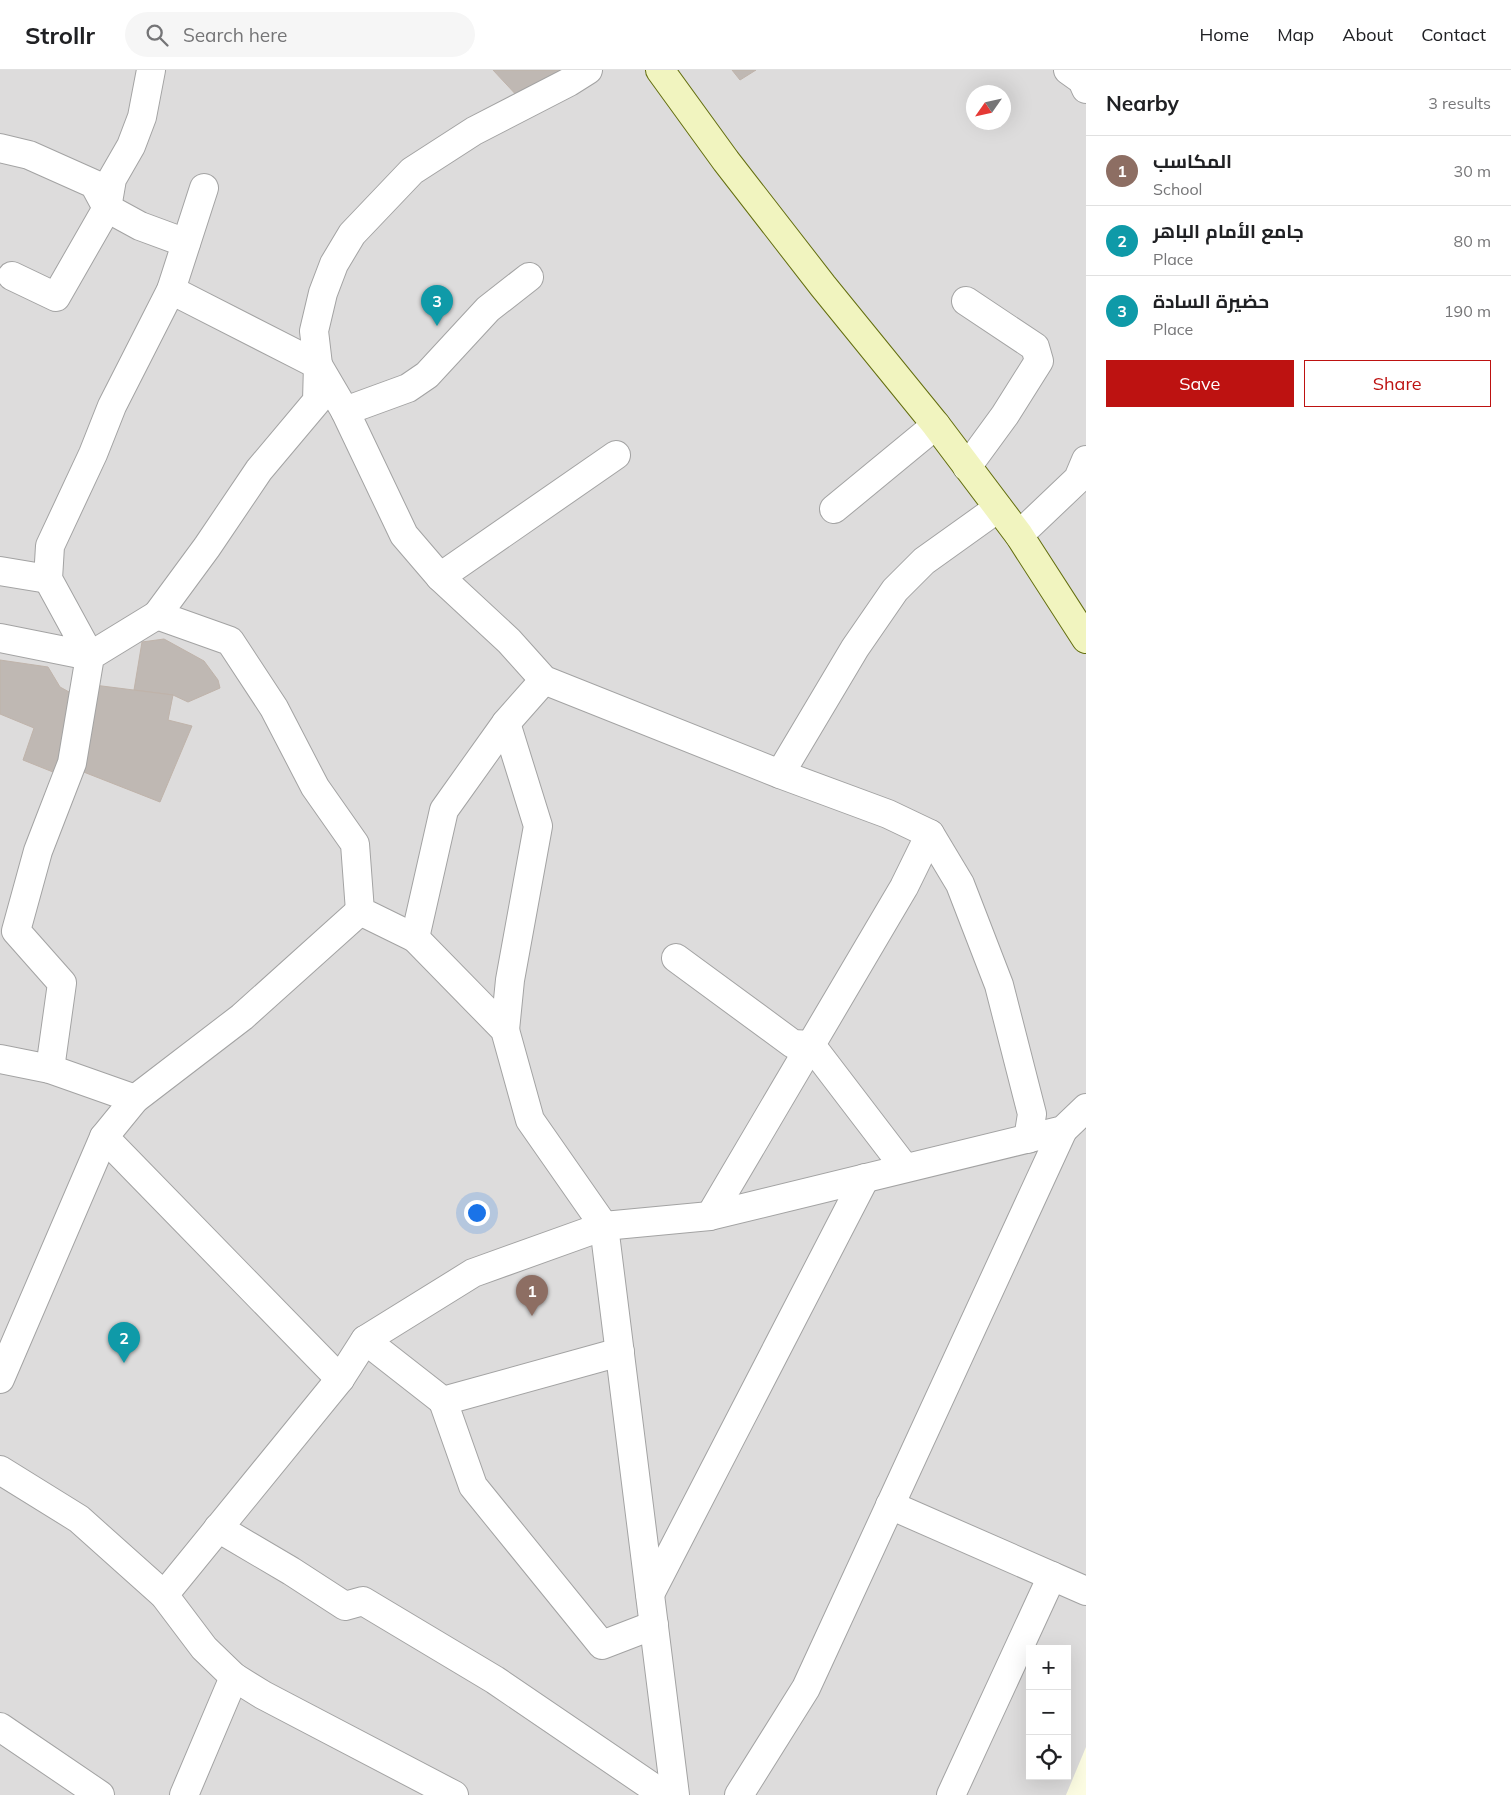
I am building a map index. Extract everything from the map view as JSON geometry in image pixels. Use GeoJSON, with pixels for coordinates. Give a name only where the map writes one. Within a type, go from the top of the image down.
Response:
{"type":"FeatureCollection","features":[{"type":"Feature","properties":{"kind":"main road"},"geometry":{"type":"LineString","coordinates":[[660,70],[726,161],[823,286],[936,425],[1019,535],[1086,639]]}},
{"type":"Feature","properties":{"kind":"street"},"geometry":{"type":"LineString","coordinates":[[12,276],[56,297],[106,208],[112,179],[130,146],[142,117],[150,70]]}},
{"type":"Feature","properties":{"kind":"street"},"geometry":{"type":"LineString","coordinates":[[0,638],[90,656],[157,615],[207,547],[259,470],[317,401],[318,364],[314,331],[334,264],[352,234],[382,200],[412,171],[474,131],[569,82],[588,70]]}},
{"type":"Feature","properties":{"kind":"street"},"geometry":{"type":"LineString","coordinates":[[1068,70],[1082,80],[1086,90]]}},
{"type":"Feature","properties":{"kind":"street"},"geometry":{"type":"LineString","coordinates":[[0,148],[29,156],[94,184],[106,208],[140,226],[186,243]]}},
{"type":"Feature","properties":{"kind":"street"},"geometry":{"type":"LineString","coordinates":[[50,1069],[62,983],[16,931],[38,851],[72,763],[90,656],[48,579],[50,546],[93,454],[112,406],[171,290],[204,188]]}},
{"type":"Feature","properties":{"kind":"street"},"geometry":{"type":"LineString","coordinates":[[345,411],[408,388],[427,375],[488,309],[529,277]]}},
{"type":"Feature","properties":{"kind":"street"},"geometry":{"type":"LineString","coordinates":[[171,290],[318,364],[345,411],[404,535],[440,577],[509,641],[544,680],[780,774],[888,814],[930,834],[960,884],[999,985],[1032,1114],[1028,1139]]}},
{"type":"Feature","properties":{"kind":"street"},"geometry":{"type":"LineString","coordinates":[[966,301],[1035,346],[1039,361],[1005,415],[967,467]]}},
{"type":"Feature","properties":{"kind":"street"},"geometry":{"type":"LineString","coordinates":[[834,509],[936,425]]}},
{"type":"Feature","properties":{"kind":"street"},"geometry":{"type":"LineString","coordinates":[[440,577],[616,455]]}},
{"type":"Feature","properties":{"kind":"street"},"geometry":{"type":"LineString","coordinates":[[1019,535],[1078,479],[1086,460]]}},
{"type":"Feature","properties":{"kind":"street"},"geometry":{"type":"LineString","coordinates":[[780,774],[855,648],[895,590],[924,561],[998,508]]}},
{"type":"Feature","properties":{"kind":"street"},"geometry":{"type":"LineString","coordinates":[[0,572],[48,579]]}},
{"type":"Feature","properties":{"kind":"street"},"geometry":{"type":"LineString","coordinates":[[157,615],[230,641],[274,708],[315,787],[355,844],[360,911]]}},
{"type":"Feature","properties":{"kind":"street"},"geometry":{"type":"LineString","coordinates":[[415,938],[444,810],[506,723],[544,680]]}},
{"type":"Feature","properties":{"kind":"street"},"geometry":{"type":"LineString","coordinates":[[506,723],[538,826],[510,980],[504,1030],[530,1120],[604,1226],[675,1795]]}},
{"type":"Feature","properties":{"kind":"street"},"geometry":{"type":"LineString","coordinates":[[710,1216],[904,887],[930,834]]}},
{"type":"Feature","properties":{"kind":"street"},"geometry":{"type":"LineString","coordinates":[[360,911],[415,938],[504,1030]]}},
{"type":"Feature","properties":{"kind":"street"},"geometry":{"type":"LineString","coordinates":[[0,1379],[104,1137],[135,1099],[242,1017],[360,911]]}},
{"type":"Feature","properties":{"kind":"street"},"geometry":{"type":"LineString","coordinates":[[676,958],[793,1044],[811,1046],[905,1168]]}},
{"type":"Feature","properties":{"kind":"street"},"geometry":{"type":"LineString","coordinates":[[0,1059],[50,1069],[135,1099]]}},
{"type":"Feature","properties":{"kind":"street"},"geometry":{"type":"LineString","coordinates":[[740,1795],[806,1688],[1063,1130],[1086,1108]]}},
{"type":"Feature","properties":{"kind":"street"},"geometry":{"type":"LineString","coordinates":[[164,1595],[340,1379],[365,1340],[473,1273],[604,1226],[710,1216],[1063,1130]]}},
{"type":"Feature","properties":{"kind":"street"},"geometry":{"type":"LineString","coordinates":[[104,1137],[340,1379]]}},
{"type":"Feature","properties":{"kind":"street"},"geometry":{"type":"LineString","coordinates":[[650,1594],[865,1178]]}},
{"type":"Feature","properties":{"kind":"street"},"geometry":{"type":"LineString","coordinates":[[365,1340],[443,1401],[473,1486],[602,1645],[654,1625]]}},
{"type":"Feature","properties":{"kind":"street"},"geometry":{"type":"LineString","coordinates":[[443,1401],[620,1352]]}},
{"type":"Feature","properties":{"kind":"street"},"geometry":{"type":"LineString","coordinates":[[0,1470],[79,1519],[164,1595],[204,1648],[234,1677],[262,1695],[454,1795]]}},
{"type":"Feature","properties":{"kind":"street"},"geometry":{"type":"LineString","coordinates":[[890,1505],[1086,1591]]}},
{"type":"Feature","properties":{"kind":"street"},"geometry":{"type":"LineString","coordinates":[[218,1528],[345,1606],[363,1601],[495,1680],[664,1795]]}},
{"type":"Feature","properties":{"kind":"street"},"geometry":{"type":"LineString","coordinates":[[951,1795],[1052,1576]]}},
{"type":"Feature","properties":{"kind":"street"},"geometry":{"type":"LineString","coordinates":[[184,1795],[234,1677]]}},
{"type":"Feature","properties":{"kind":"street"},"geometry":{"type":"LineString","coordinates":[[0,1727],[100,1795]]}},
{"type":"Feature","properties":{"kind":"shaded area"},"geometry":{"type":"Polygon","coordinates":[[[0,70],[1086,70],[1086,1795],[0,1795],[0,70]]]}},
{"type":"Feature","properties":{"kind":"shaded area"},"geometry":{"type":"Polygon","coordinates":[[[1086,1747],[1086,1795],[1066,1795],[1086,1747]]]}},
{"type":"Feature","properties":{"kind":"building"},"geometry":{"type":"Polygon","coordinates":[[[493,70],[563,70],[520,99],[493,70]]]}},
{"type":"Feature","properties":{"kind":"building"},"geometry":{"type":"Polygon","coordinates":[[[732,70],[756,70],[740,80],[732,70]]]}},
{"type":"Feature","properties":{"kind":"building"},"geometry":{"type":"Polygon","coordinates":[[[164,639],[204,661],[218,680],[220,688],[188,702],[173,695],[134,690],[142,642],[164,639]]]}},
{"type":"Feature","properties":{"kind":"building"},"geometry":{"type":"Polygon","coordinates":[[[0,660],[48,667],[60,687],[80,698],[58,774],[23,760],[34,728],[0,714],[0,660]]]}},
{"type":"Feature","properties":{"kind":"building"},"geometry":{"type":"Polygon","coordinates":[[[94,685],[173,695],[168,720],[192,726],[160,802],[76,769],[94,685]]]}},
{"type":"Feature","properties":{"kind":"place","name":"حضيرة السادة"},"geometry":{"type":"Point","coordinates":[437,326]}},
{"type":"Feature","properties":{"kind":"place","name":"المكاسب"},"geometry":{"type":"Point","coordinates":[532,1316]}},
{"type":"Feature","properties":{"kind":"place","name":"جامع الأمام الباهر"},"geometry":{"type":"Point","coordinates":[124,1363]}}]}
